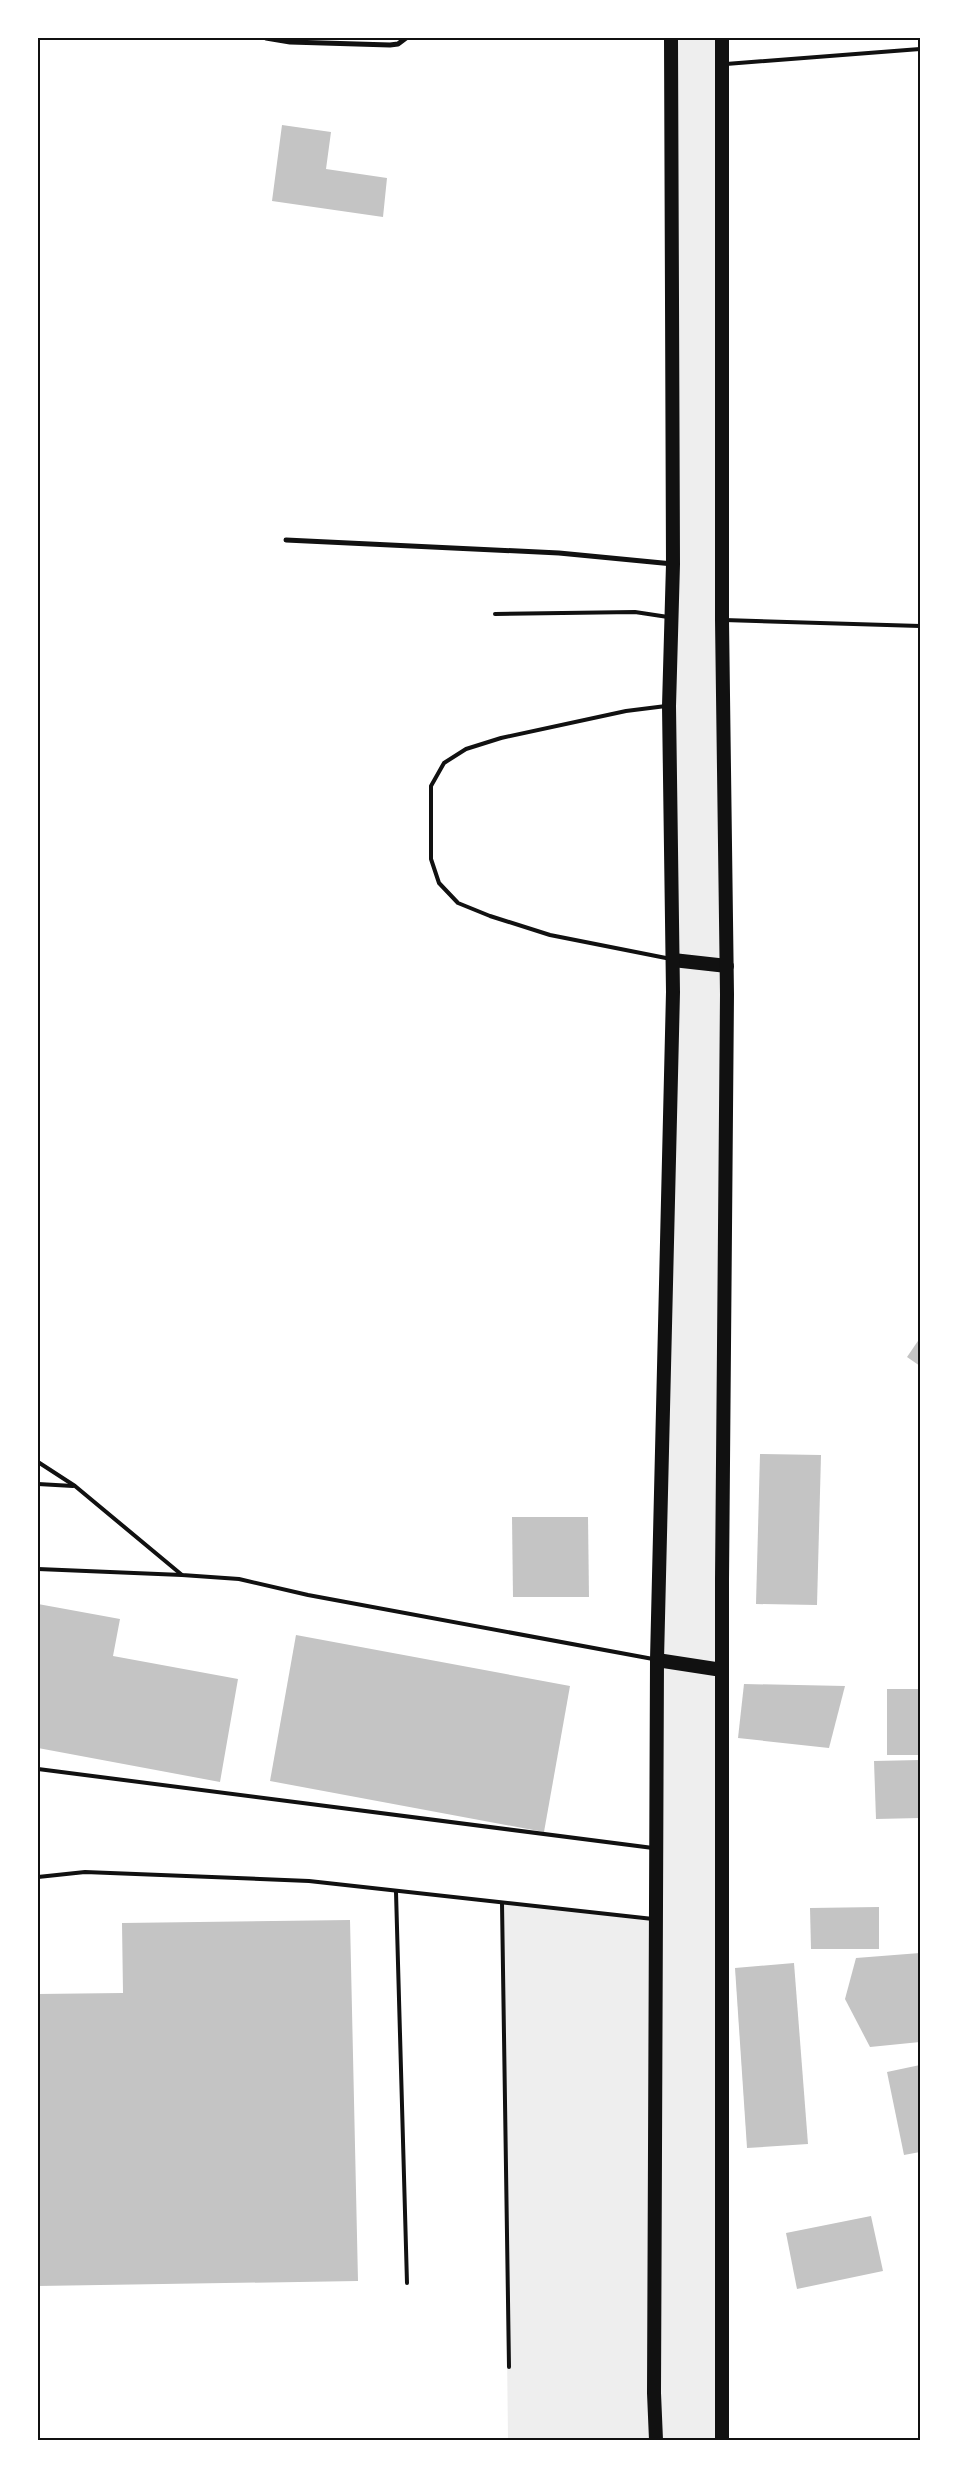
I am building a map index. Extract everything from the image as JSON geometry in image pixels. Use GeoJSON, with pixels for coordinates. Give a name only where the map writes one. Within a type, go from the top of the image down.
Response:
{"type":"FeatureCollection","features":[{"type":"Feature","properties":{"kind":"highway"},"geometry":{"type":"LineString","coordinates":[[656,2440],[654,2383],[654,1920],[657,1660],[673,960],[668,706],[673,564],[671,38]]}},
{"type":"Feature","properties":{"kind":"highway"},"geometry":{"type":"LineString","coordinates":[[722,38],[722,620],[727,966],[722,1670],[722,2440]]}},
{"type":"Feature","properties":{"kind":"highway"},"geometry":{"type":"LineString","coordinates":[[673,960],[727,966]]}},
{"type":"Feature","properties":{"kind":"highway"},"geometry":{"type":"LineString","coordinates":[[657,1660],[722,1670]]}},
{"type":"Feature","properties":{"kind":"street"},"geometry":{"type":"LineString","coordinates":[[266,38],[290,42],[390,46],[398,44],[406,38]]}},
{"type":"Feature","properties":{"kind":"street"},"geometry":{"type":"LineString","coordinates":[[286,540],[559,553],[673,564]]}},
{"type":"Feature","properties":{"kind":"lane"},"geometry":{"type":"LineString","coordinates":[[722,64],[920,49]]}},
{"type":"Feature","properties":{"kind":"lane"},"geometry":{"type":"LineString","coordinates":[[495,614],[635,612],[672,618]]}},
{"type":"Feature","properties":{"kind":"lane"},"geometry":{"type":"LineString","coordinates":[[722,620],[920,626]]}},
{"type":"Feature","properties":{"kind":"lane"},"geometry":{"type":"LineString","coordinates":[[668,706],[626,711],[501,738],[466,749],[444,763],[431,786],[430,859],[439,883],[458,902],[490,916],[550,935],[673,960]]}},
{"type":"Feature","properties":{"kind":"lane"},"geometry":{"type":"LineString","coordinates":[[38,1462],[75,1486],[182,1575]]}},
{"type":"Feature","properties":{"kind":"lane"},"geometry":{"type":"LineString","coordinates":[[38,1484],[75,1486]]}},
{"type":"Feature","properties":{"kind":"lane"},"geometry":{"type":"LineString","coordinates":[[38,1569],[239,1579],[308,1595],[657,1660]]}},
{"type":"Feature","properties":{"kind":"lane"},"geometry":{"type":"LineString","coordinates":[[38,1769],[655,1848]]}},
{"type":"Feature","properties":{"kind":"lane"},"geometry":{"type":"LineString","coordinates":[[38,1877],[85,1872],[309,1881],[654,1920]]}},
{"type":"Feature","properties":{"kind":"lane"},"geometry":{"type":"LineString","coordinates":[[396,1892],[408,2283]]}},
{"type":"Feature","properties":{"kind":"lane"},"geometry":{"type":"LineString","coordinates":[[502,1903],[509,2367]]}},
{"type":"Feature","properties":{"kind":"shaded area"},"geometry":{"type":"Polygon","coordinates":[[[671,38],[722,38],[722,2440],[508,2440],[502,1903],[654,1920],[673,960],[671,38]]]}},
{"type":"Feature","properties":{"kind":"building"},"geometry":{"type":"Polygon","coordinates":[[[282,125],[331,132],[326,169],[387,178],[383,217],[272,201],[282,125]]]}},
{"type":"Feature","properties":{"kind":"building"},"geometry":{"type":"Polygon","coordinates":[[[920,1338],[920,1366],[907,1357],[920,1338]]]}},
{"type":"Feature","properties":{"kind":"building"},"geometry":{"type":"Polygon","coordinates":[[[760,1454],[821,1455],[817,1605],[756,1604],[760,1454]]]}},
{"type":"Feature","properties":{"kind":"building"},"geometry":{"type":"Polygon","coordinates":[[[512,1517],[588,1517],[589,1597],[513,1597],[512,1517]]]}},
{"type":"Feature","properties":{"kind":"building"},"geometry":{"type":"Polygon","coordinates":[[[38,1604],[120,1619],[113,1656],[238,1679],[220,1782],[38,1748],[38,1604]]]}},
{"type":"Feature","properties":{"kind":"building"},"geometry":{"type":"Polygon","coordinates":[[[296,1635],[570,1686],[544,1832],[270,1781],[296,1635]]]}},
{"type":"Feature","properties":{"kind":"building"},"geometry":{"type":"Polygon","coordinates":[[[744,1684],[845,1686],[829,1748],[738,1738],[744,1684]]]}},
{"type":"Feature","properties":{"kind":"building"},"geometry":{"type":"Polygon","coordinates":[[[887,1689],[920,1689],[920,1755],[887,1755],[887,1689]]]}},
{"type":"Feature","properties":{"kind":"building"},"geometry":{"type":"Polygon","coordinates":[[[920,1760],[920,1818],[876,1819],[874,1761],[920,1760]]]}},
{"type":"Feature","properties":{"kind":"building"},"geometry":{"type":"Polygon","coordinates":[[[879,1907],[879,1949],[811,1949],[810,1908],[879,1907]]]}},
{"type":"Feature","properties":{"kind":"building"},"geometry":{"type":"Polygon","coordinates":[[[350,1920],[358,2281],[38,2286],[38,1994],[123,1993],[122,1923],[350,1920]]]}},
{"type":"Feature","properties":{"kind":"building"},"geometry":{"type":"Polygon","coordinates":[[[920,1953],[920,2042],[870,2047],[845,1999],[856,1958],[920,1953]]]}},
{"type":"Feature","properties":{"kind":"building"},"geometry":{"type":"Polygon","coordinates":[[[794,1963],[808,2144],[747,2148],[735,1968],[794,1963]]]}},
{"type":"Feature","properties":{"kind":"building"},"geometry":{"type":"Polygon","coordinates":[[[920,2065],[920,2152],[904,2155],[887,2072],[920,2065]]]}},
{"type":"Feature","properties":{"kind":"building"},"geometry":{"type":"Polygon","coordinates":[[[871,2216],[883,2271],[797,2289],[786,2233],[871,2216]]]}}]}
